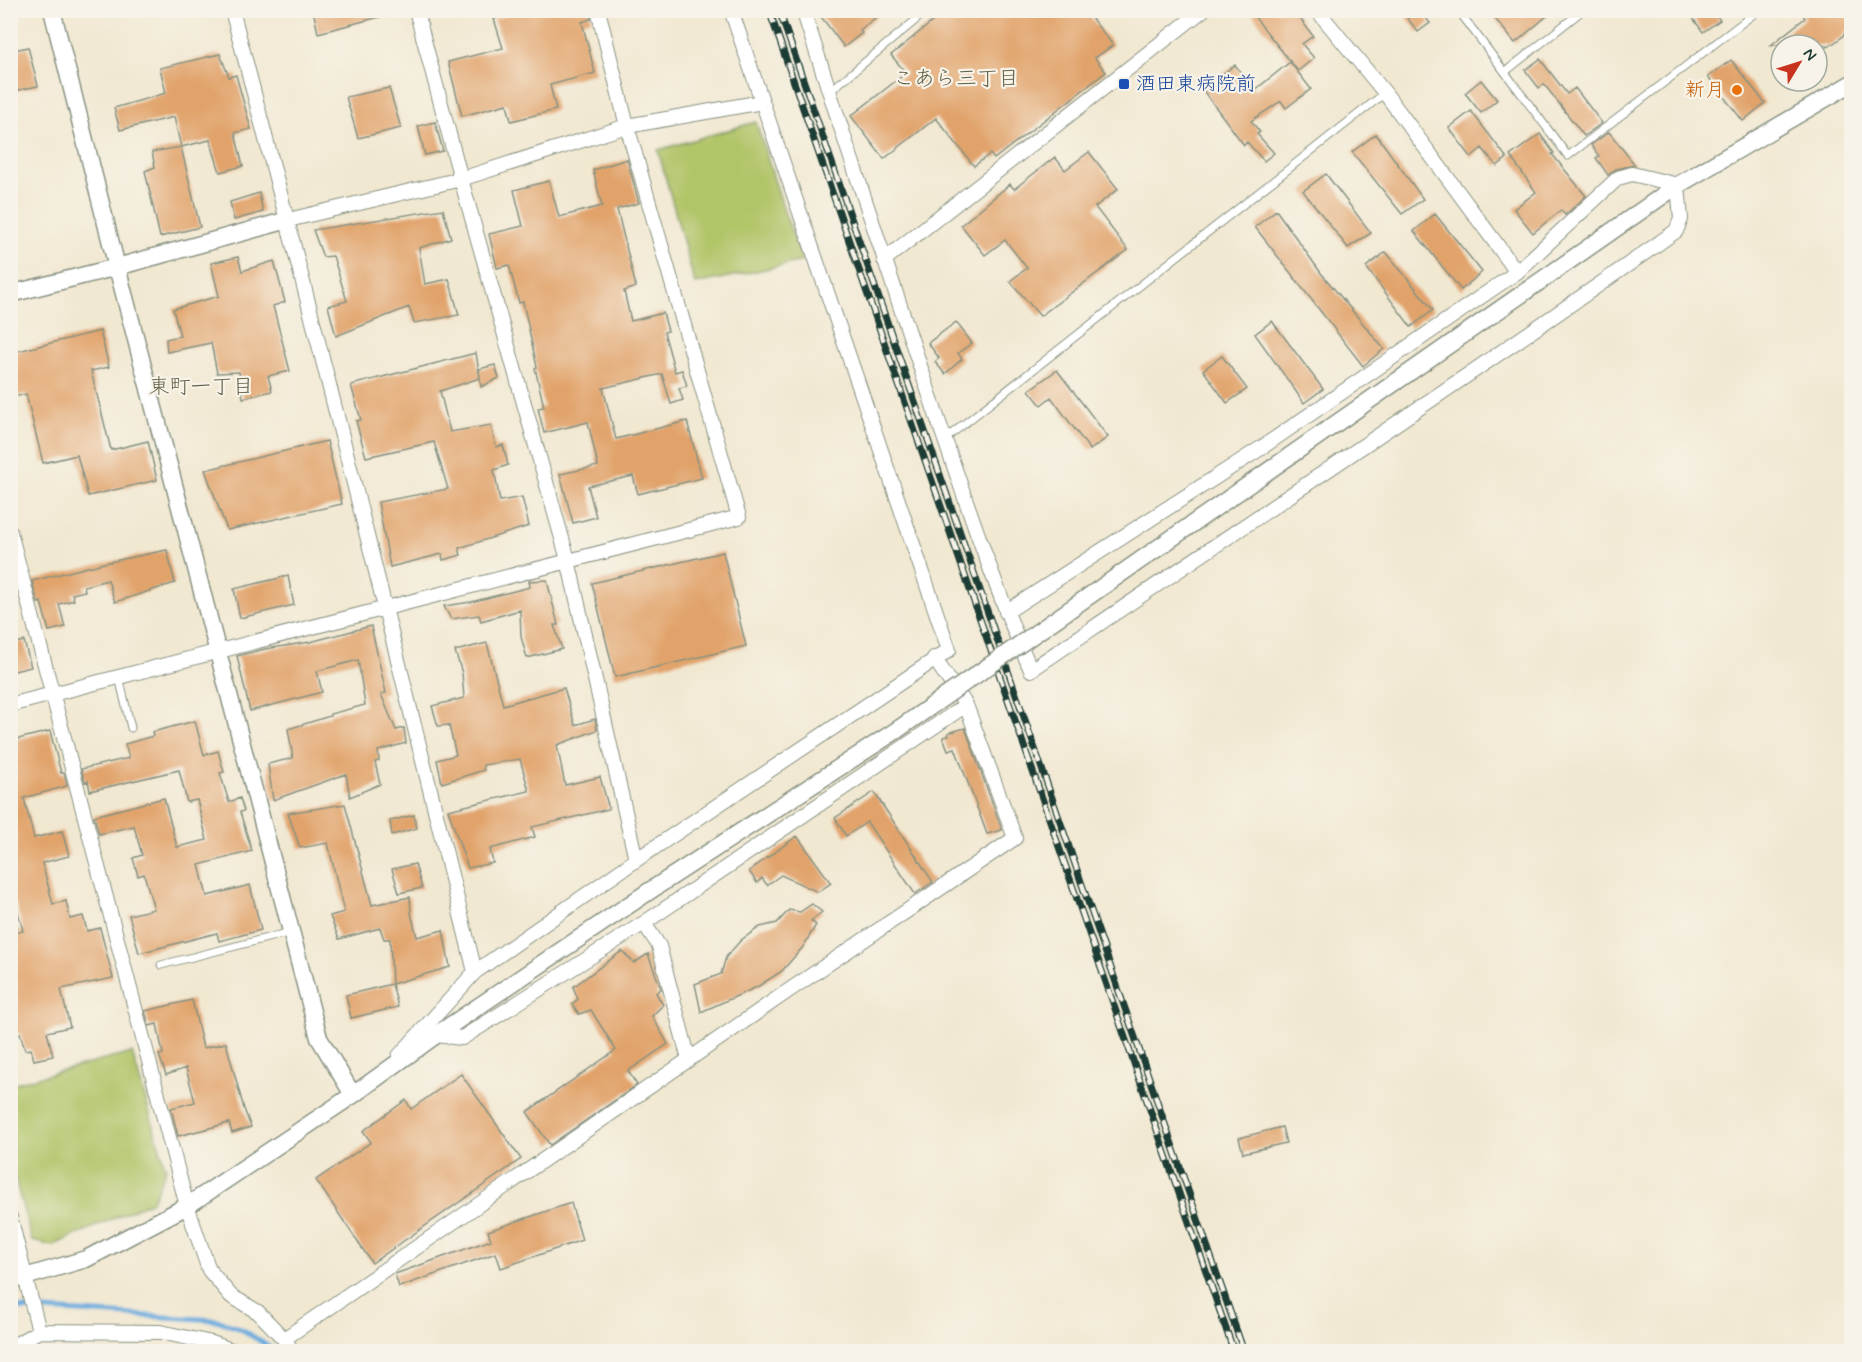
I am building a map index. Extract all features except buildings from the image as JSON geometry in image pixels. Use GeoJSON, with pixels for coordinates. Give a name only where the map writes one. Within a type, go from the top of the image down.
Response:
{"type":"FeatureCollection","features":[{"type":"Feature","properties":{"kind":"street"},"geometry":{"type":"LineString","coordinates":[[52,10],[319,1038],[353,1095]]}},
{"type":"Feature","properties":{"kind":"street"},"geometry":{"type":"LineString","coordinates":[[232,10],[288,220],[475,972]]}},
{"type":"Feature","properties":{"kind":"street"},"geometry":{"type":"LineString","coordinates":[[416,10],[568,560],[636,860]]}},
{"type":"Feature","properties":{"kind":"street"},"geometry":{"type":"LineString","coordinates":[[10,705],[739,517],[627,126],[598,10]]}},
{"type":"Feature","properties":{"kind":"street"},"geometry":{"type":"LineString","coordinates":[[388,1068],[475,972],[636,860],[949,650],[731,10]]}},
{"type":"Feature","properties":{"kind":"street"},"geometry":{"type":"LineString","coordinates":[[803,10],[945,439],[1006,612],[1031,670],[1309,481],[1506,351],[1676,231],[1681,219],[1678,185]]}},
{"type":"Feature","properties":{"kind":"street"},"geometry":{"type":"LineString","coordinates":[[884,260],[1203,10]]}},
{"type":"Feature","properties":{"kind":"street"},"geometry":{"type":"LineString","coordinates":[[1317,10],[1385,93],[1517,272]]}},
{"type":"Feature","properties":{"kind":"street"},"geometry":{"type":"LineString","coordinates":[[18,1278],[86,1258],[187,1206],[661,884],[897,730],[1678,185],[1851,83]]}},
{"type":"Feature","properties":{"kind":"street"},"geometry":{"type":"LineString","coordinates":[[10,294],[288,220],[461,179],[627,126],[762,102]]}},
{"type":"Feature","properties":{"kind":"street"},"geometry":{"type":"LineString","coordinates":[[1006,612],[1261,448],[1517,272],[1618,178],[1632,174],[1678,185]]}},
{"type":"Feature","properties":{"kind":"street"},"geometry":{"type":"LineString","coordinates":[[10,532],[187,1206],[208,1270],[231,1296],[258,1312],[293,1352]]}},
{"type":"Feature","properties":{"kind":"street"},"geometry":{"type":"LineString","coordinates":[[284,1339],[1015,838],[966,705],[934,658]]}},
{"type":"Feature","properties":{"kind":"street"},"geometry":{"type":"LineString","coordinates":[[436,1035],[462,1038],[644,923],[966,705]]}},
{"type":"Feature","properties":{"kind":"street"},"geometry":{"type":"LineString","coordinates":[[644,923],[659,946],[689,1060]]}},
{"type":"Feature","properties":{"kind":"street"},"geometry":{"type":"LineString","coordinates":[[10,1217],[18,1278],[31,1298],[38,1326]]}},
{"type":"Feature","properties":{"kind":"street"},"geometry":{"type":"LineString","coordinates":[[10,1348],[38,1326],[160,1332],[212,1342],[237,1352]]}},
{"type":"Feature","properties":{"kind":"lane"},"geometry":{"type":"LineString","coordinates":[[829,92],[928,10]]}},
{"type":"Feature","properties":{"kind":"lane"},"geometry":{"type":"LineString","coordinates":[[1458,10],[1568,156],[1759,10]]}},
{"type":"Feature","properties":{"kind":"lane"},"geometry":{"type":"LineString","coordinates":[[1505,72],[1583,10]]}},
{"type":"Feature","properties":{"kind":"lane"},"geometry":{"type":"LineString","coordinates":[[945,439],[1385,93]]}},
{"type":"Feature","properties":{"kind":"lane"},"geometry":{"type":"LineString","coordinates":[[119,677],[131,729]]}},
{"type":"Feature","properties":{"kind":"lane"},"geometry":{"type":"LineString","coordinates":[[161,965],[291,933]]}},
{"type":"Feature","properties":{"kind":"green space"},"geometry":{"type":"Polygon","coordinates":[[[756,122],[785,214],[803,261],[695,284],[658,150],[756,122]]]}},
{"type":"Feature","properties":{"kind":"green space"},"geometry":{"type":"Polygon","coordinates":[[[132,1053],[166,1169],[152,1201],[52,1246],[32,1241],[11,1164],[11,1084],[132,1053]]]}},
{"type":"Feature","properties":{"kind":"waterway"},"geometry":{"type":"LineString","coordinates":[[10,1308],[217,1320],[243,1330],[277,1352]]}},
{"type":"Feature","properties":{"kind":"railway"},"geometry":{"type":"LineString","coordinates":[[769,10],[1234,1352]]}},
{"type":"Feature","properties":{"kind":"railway"},"geometry":{"type":"LineString","coordinates":[[779,10],[1244,1352]]}},
{"type":"Feature","properties":{"kind":"place","name":"酒田東病院前"},"geometry":{"type":"Point","coordinates":[1124,84]}},
{"type":"Feature","properties":{"kind":"place","name":"新月"},"geometry":{"type":"Point","coordinates":[1737,90]}},
{"type":"Feature","properties":{"kind":"district","name":"こあら三丁目"},"geometry":{"type":"Point","coordinates":[956,79]}},
{"type":"Feature","properties":{"kind":"district","name":"東町一丁目"},"geometry":{"type":"Point","coordinates":[201,387]}}]}
